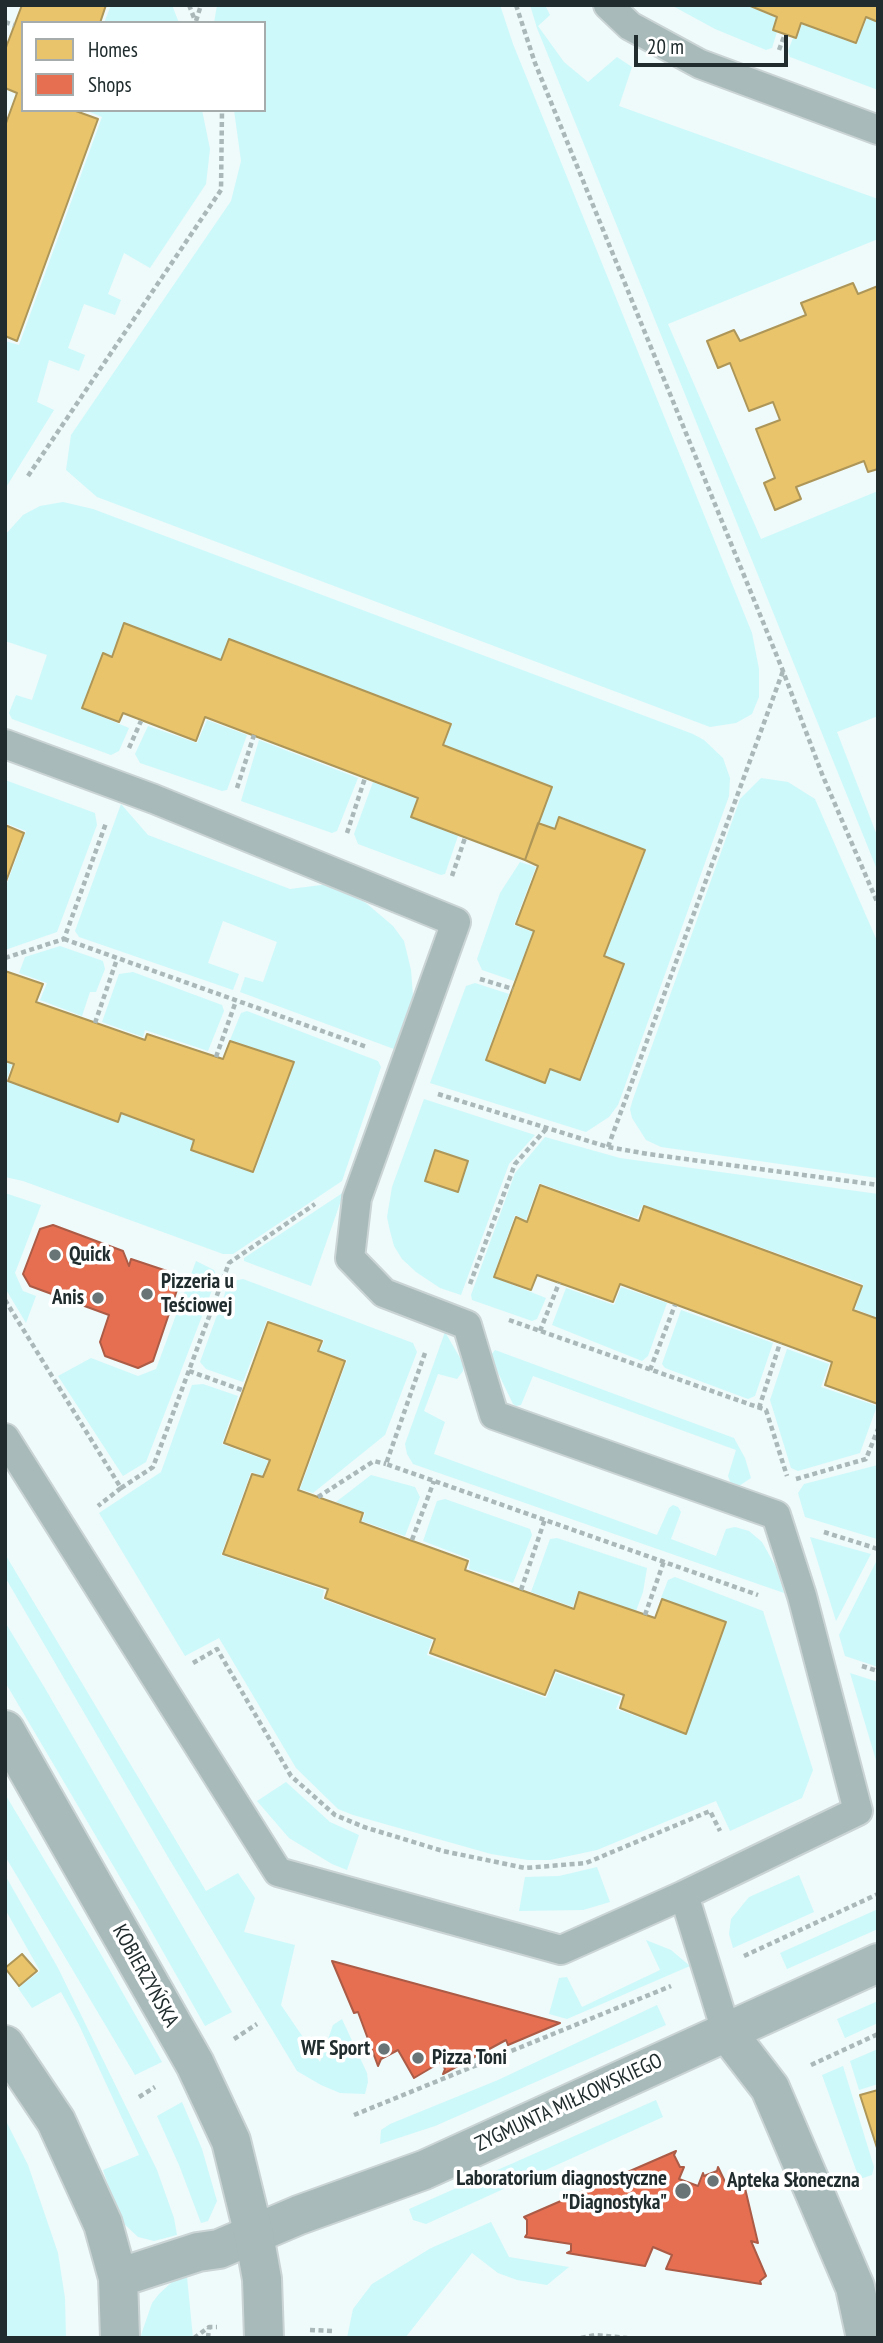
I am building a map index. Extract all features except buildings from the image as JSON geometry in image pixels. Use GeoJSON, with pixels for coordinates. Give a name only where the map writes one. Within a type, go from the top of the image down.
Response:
{"type":"FeatureCollection","features":[{"type":"Feature","properties":{"kind":"street","name":"KOBIERZYŃSKA"},"geometry":{"type":"LineString","coordinates":[[5,1730],[195,2064],[231,2141],[262,2279],[264,2338]]}},
{"type":"Feature","properties":{"kind":"street","name":"ZYGMUNTA MIŁKOWSKIEGO"},"geometry":{"type":"LineString","coordinates":[[254,2235],[299,2215],[424,2170],[878,1964]]}},
{"type":"Feature","properties":{"kind":"street"},"geometry":{"type":"LineString","coordinates":[[726,2031],[770,2088],[866,2288],[866,2338]]}},
{"type":"Feature","properties":{"kind":"street"},"geometry":{"type":"LineString","coordinates":[[5,2045],[57,2121],[103,2224],[118,2278],[120,2338]]}},
{"type":"Feature","properties":{"kind":"street"},"geometry":{"type":"LineString","coordinates":[[118,2278],[198,2252],[219,2249],[254,2235]]}},
{"type":"Feature","properties":{"kind":"lane"},"geometry":{"type":"LineString","coordinates":[[608,5],[630,26],[700,64],[878,130]]}},
{"type":"Feature","properties":{"kind":"lane"},"geometry":{"type":"LineString","coordinates":[[5,744],[154,799],[456,922],[357,1198],[350,1258],[384,1293],[467,1325],[494,1415],[776,1515],[802,1596],[858,1811],[684,1895],[561,1950],[278,1872],[5,1438]]}},
{"type":"Feature","properties":{"kind":"lane"},"geometry":{"type":"LineString","coordinates":[[684,1895],[726,2031]]}},
{"type":"Feature","properties":{"kind":"path"},"geometry":{"type":"LineString","coordinates":[[188,5],[196,21]]}},
{"type":"Feature","properties":{"kind":"path"},"geometry":{"type":"LineString","coordinates":[[516,5],[535,63],[783,671],[822,774],[878,904]]}},
{"type":"Feature","properties":{"kind":"path"},"geometry":{"type":"LineString","coordinates":[[5,22],[14,25]]}},
{"type":"Feature","properties":{"kind":"path"},"geometry":{"type":"LineString","coordinates":[[27,477],[221,190],[222,112]]}},
{"type":"Feature","properties":{"kind":"path"},"geometry":{"type":"LineString","coordinates":[[608,1147],[783,671]]}},
{"type":"Feature","properties":{"kind":"path"},"geometry":{"type":"LineString","coordinates":[[127,754],[141,721]]}},
{"type":"Feature","properties":{"kind":"path"},"geometry":{"type":"LineString","coordinates":[[235,794],[254,735]]}},
{"type":"Feature","properties":{"kind":"path"},"geometry":{"type":"LineString","coordinates":[[346,835],[365,778]]}},
{"type":"Feature","properties":{"kind":"path"},"geometry":{"type":"LineString","coordinates":[[64,939],[107,821]]}},
{"type":"Feature","properties":{"kind":"path"},"geometry":{"type":"LineString","coordinates":[[449,887],[465,838]]}},
{"type":"Feature","properties":{"kind":"path"},"geometry":{"type":"LineString","coordinates":[[5,958],[64,939],[375,1050]]}},
{"type":"Feature","properties":{"kind":"path"},"geometry":{"type":"LineString","coordinates":[[95,1023],[117,959]]}},
{"type":"Feature","properties":{"kind":"path"},"geometry":{"type":"LineString","coordinates":[[475,977],[513,989]]}},
{"type":"Feature","properties":{"kind":"path"},"geometry":{"type":"LineString","coordinates":[[215,1057],[236,1001]]}},
{"type":"Feature","properties":{"kind":"path"},"geometry":{"type":"LineString","coordinates":[[433,1093],[608,1147],[878,1185]]}},
{"type":"Feature","properties":{"kind":"path"},"geometry":{"type":"LineString","coordinates":[[467,1292],[515,1164],[547,1128]]}},
{"type":"Feature","properties":{"kind":"path"},"geometry":{"type":"LineString","coordinates":[[90,1513],[153,1467],[229,1263],[320,1201]]}},
{"type":"Feature","properties":{"kind":"path"},"geometry":{"type":"LineString","coordinates":[[540,1331],[559,1283]]}},
{"type":"Feature","properties":{"kind":"path"},"geometry":{"type":"LineString","coordinates":[[5,1300],[121,1488]]}},
{"type":"Feature","properties":{"kind":"path"},"geometry":{"type":"LineString","coordinates":[[650,1370],[675,1305]]}},
{"type":"Feature","properties":{"kind":"path"},"geometry":{"type":"LineString","coordinates":[[501,1318],[766,1410],[788,1481],[866,1459],[878,1429]]}},
{"type":"Feature","properties":{"kind":"path"},"geometry":{"type":"LineString","coordinates":[[759,1408],[780,1343]]}},
{"type":"Feature","properties":{"kind":"path"},"geometry":{"type":"LineString","coordinates":[[386,1464],[426,1349]]}},
{"type":"Feature","properties":{"kind":"path"},"geometry":{"type":"LineString","coordinates":[[189,1371],[242,1390]]}},
{"type":"Feature","properties":{"kind":"path"},"geometry":{"type":"LineString","coordinates":[[318,1497],[374,1461],[763,1597]]}},
{"type":"Feature","properties":{"kind":"path"},"geometry":{"type":"LineString","coordinates":[[412,1541],[434,1481]]}},
{"type":"Feature","properties":{"kind":"path"},"geometry":{"type":"LineString","coordinates":[[521,1590],[545,1519]]}},
{"type":"Feature","properties":{"kind":"path"},"geometry":{"type":"LineString","coordinates":[[813,1528],[878,1549]]}},
{"type":"Feature","properties":{"kind":"path"},"geometry":{"type":"LineString","coordinates":[[645,1615],[664,1561]]}},
{"type":"Feature","properties":{"kind":"path"},"geometry":{"type":"LineString","coordinates":[[184,1667],[217,1649],[291,1776],[335,1815],[364,1827],[443,1851],[525,1868],[586,1863],[710,1811],[721,1833]]}},
{"type":"Feature","properties":{"kind":"path"},"geometry":{"type":"LineString","coordinates":[[742,1957],[878,1894]]}},
{"type":"Feature","properties":{"kind":"path"},"geometry":{"type":"LineString","coordinates":[[354,2115],[680,1983]]}},
{"type":"Feature","properties":{"kind":"path"},"geometry":{"type":"LineString","coordinates":[[811,2065],[878,2035]]}},
{"type":"Feature","properties":{"kind":"path"},"geometry":{"type":"LineString","coordinates":[[194,2338],[209,2327],[208,2338]]}},
{"type":"Feature","properties":{"kind":"path"},"geometry":{"type":"LineString","coordinates":[[582,2338],[595,2335],[627,2338]]}},
{"type":"Feature","properties":{"kind":"shaded area"},"geometry":{"type":"Polygon","coordinates":[[[111,5],[172,5],[178,21],[105,21],[111,5]]]}},
{"type":"Feature","properties":{"kind":"shaded area"},"geometry":{"type":"Polygon","coordinates":[[[217,5],[500,5],[513,44],[752,633],[759,669],[759,697],[752,714],[736,723],[710,727],[97,497],[66,470],[71,435],[231,201],[241,161],[234,112],[266,112],[266,21],[214,21],[217,5]]]}},
{"type":"Feature","properties":{"kind":"shaded area"},"geometry":{"type":"Polygon","coordinates":[[[530,5],[545,5],[550,15],[538,26],[564,62],[588,82],[617,57],[632,67],[619,106],[878,199],[878,239],[668,324],[761,539],[878,491],[878,716],[837,732],[878,838],[878,872],[537,28],[530,5]]]}},
{"type":"Feature","properties":{"kind":"shaded area"},"geometry":{"type":"Polygon","coordinates":[[[671,5],[746,5],[777,18],[772,30],[777,32],[772,48],[766,50],[715,29],[671,5]]]}},
{"type":"Feature","properties":{"kind":"shaded area"},"geometry":{"type":"Polygon","coordinates":[[[867,18],[878,22],[878,90],[790,57],[788,51],[802,24],[856,44],[867,18]]]}},
{"type":"Feature","properties":{"kind":"shaded area"},"geometry":{"type":"Polygon","coordinates":[[[90,112],[202,112],[210,149],[206,184],[150,268],[124,253],[108,294],[121,300],[115,315],[84,304],[68,348],[85,355],[79,371],[49,360],[37,402],[54,410],[5,489],[5,341],[19,345],[102,117],[90,112]]]}},
{"type":"Feature","properties":{"kind":"shaded area"},"geometry":{"type":"Polygon","coordinates":[[[63,502],[93,509],[693,734],[704,740],[723,758],[730,778],[729,796],[618,1105],[609,1117],[586,1132],[430,1083],[466,986],[475,983],[509,994],[485,1060],[545,1083],[551,1070],[581,1081],[625,964],[605,956],[646,850],[559,816],[554,828],[539,822],[552,786],[444,745],[452,723],[229,639],[220,660],[124,623],[112,655],[103,653],[81,708],[129,728],[119,751],[111,755],[12,719],[9,713],[16,695],[32,700],[47,655],[5,641],[5,535],[23,515],[40,506],[63,502]]]}},
{"type":"Feature","properties":{"kind":"shaded area"},"geometry":{"type":"Polygon","coordinates":[[[207,720],[247,735],[227,790],[222,791],[140,763],[135,754],[148,726],[197,743],[207,720]]]}},
{"type":"Feature","properties":{"kind":"shaded area"},"geometry":{"type":"Polygon","coordinates":[[[259,740],[358,778],[337,831],[332,833],[241,801],[259,740]]]}},
{"type":"Feature","properties":{"kind":"shaded area"},"geometry":{"type":"Polygon","coordinates":[[[761,778],[788,782],[815,799],[878,943],[878,1178],[661,1147],[646,1140],[632,1118],[630,1109],[633,1099],[740,799],[761,778]]]}},
{"type":"Feature","properties":{"kind":"shaded area"},"geometry":{"type":"Polygon","coordinates":[[[5,780],[95,813],[97,825],[57,932],[5,950],[5,889],[26,831],[5,823],[5,780]]]}},
{"type":"Feature","properties":{"kind":"shaded area"},"geometry":{"type":"Polygon","coordinates":[[[373,782],[417,799],[410,817],[458,836],[445,874],[441,875],[358,844],[354,834],[373,782]]]}},
{"type":"Feature","properties":{"kind":"shaded area"},"geometry":{"type":"Polygon","coordinates":[[[121,804],[148,835],[290,889],[329,884],[366,903],[393,926],[404,941],[411,970],[413,996],[394,1049],[240,992],[245,977],[263,982],[277,942],[223,921],[208,963],[239,974],[233,990],[79,937],[75,931],[121,804]]]}},
{"type":"Feature","properties":{"kind":"shaded area"},"geometry":{"type":"Polygon","coordinates":[[[520,862],[536,867],[514,925],[533,932],[514,981],[482,970],[477,959],[500,893],[520,862]]]}},
{"type":"Feature","properties":{"kind":"shaded area"},"geometry":{"type":"Polygon","coordinates":[[[60,946],[103,961],[105,969],[96,992],[90,992],[82,1016],[40,1000],[47,983],[19,973],[25,957],[60,946]]]}},
{"type":"Feature","properties":{"kind":"shaded area"},"geometry":{"type":"Polygon","coordinates":[[[133,972],[222,1005],[224,1011],[208,1051],[145,1030],[143,1037],[102,1022],[119,974],[133,972]]]}},
{"type":"Feature","properties":{"kind":"shaded area"},"geometry":{"type":"Polygon","coordinates":[[[247,1011],[378,1061],[381,1067],[342,1181],[233,1254],[223,1254],[23,1181],[5,1177],[5,1062],[12,1065],[6,1081],[118,1123],[122,1114],[193,1141],[190,1151],[254,1173],[295,1062],[230,1040],[241,1013],[247,1011]]]}},
{"type":"Feature","properties":{"kind":"shaded area"},"geometry":{"type":"Polygon","coordinates":[[[424,1099],[535,1135],[509,1164],[461,1295],[440,1288],[402,1259],[394,1246],[387,1217],[392,1187],[424,1099]]]}},
{"type":"Feature","properties":{"kind":"shaded area"},"geometry":{"type":"Polygon","coordinates":[[[545,1137],[620,1158],[878,1194],[878,1318],[855,1309],[863,1284],[643,1205],[637,1218],[539,1183],[526,1220],[515,1215],[493,1277],[546,1298],[537,1319],[532,1321],[472,1300],[471,1295],[515,1173],[545,1137]]]}},
{"type":"Feature","properties":{"kind":"shaded area"},"geometry":{"type":"Polygon","coordinates":[[[344,1192],[311,1286],[244,1261],[244,1258],[344,1192]]]}},
{"type":"Feature","properties":{"kind":"shaded area"},"geometry":{"type":"Polygon","coordinates":[[[5,1193],[41,1205],[15,1273],[23,1291],[36,1296],[26,1323],[5,1288],[5,1193]]]}},
{"type":"Feature","properties":{"kind":"shaded area"},"geometry":{"type":"Polygon","coordinates":[[[196,1261],[214,1270],[217,1277],[146,1462],[123,1476],[58,1376],[91,1358],[138,1376],[156,1369],[196,1261]]]}},
{"type":"Feature","properties":{"kind":"shaded area"},"geometry":{"type":"Polygon","coordinates":[[[243,1279],[413,1343],[417,1352],[385,1435],[313,1493],[300,1489],[347,1360],[320,1351],[324,1340],[267,1320],[243,1382],[206,1369],[200,1362],[229,1282],[243,1279]]]}},
{"type":"Feature","properties":{"kind":"shaded area"},"geometry":{"type":"Polygon","coordinates":[[[621,1287],[667,1303],[648,1356],[642,1361],[552,1325],[566,1288],[614,1305],[621,1287]]]}},
{"type":"Feature","properties":{"kind":"shaded area"},"geometry":{"type":"Polygon","coordinates":[[[681,1310],[773,1343],[755,1396],[748,1399],[665,1368],[662,1364],[681,1310]]]}},
{"type":"Feature","properties":{"kind":"shaded area"},"geometry":{"type":"Polygon","coordinates":[[[445,1332],[463,1363],[463,1371],[457,1379],[438,1374],[424,1411],[445,1422],[434,1454],[657,1535],[669,1508],[673,1505],[681,1512],[671,1539],[716,1556],[726,1529],[735,1527],[749,1531],[762,1542],[776,1567],[784,1593],[413,1464],[405,1444],[445,1332]]]}},
{"type":"Feature","properties":{"kind":"shaded area"},"geometry":{"type":"Polygon","coordinates":[[[787,1349],[829,1364],[821,1387],[877,1406],[860,1453],[798,1471],[791,1468],[770,1400],[787,1349]]]}},
{"type":"Feature","properties":{"kind":"shaded area"},"geometry":{"type":"Polygon","coordinates":[[[495,1350],[734,1438],[745,1458],[751,1478],[739,1486],[731,1484],[728,1476],[736,1450],[533,1376],[521,1405],[516,1406],[490,1356],[495,1350]]]}},
{"type":"Feature","properties":{"kind":"shaded area"},"geometry":{"type":"Polygon","coordinates":[[[203,1384],[238,1396],[222,1444],[268,1461],[262,1476],[251,1472],[221,1555],[324,1590],[322,1599],[432,1640],[427,1655],[546,1698],[556,1673],[621,1697],[616,1709],[686,1734],[727,1622],[661,1598],[668,1580],[675,1577],[763,1611],[813,1770],[802,1798],[730,1831],[716,1801],[597,1850],[550,1860],[528,1860],[491,1854],[338,1809],[296,1768],[219,1638],[185,1656],[99,1513],[161,1472],[192,1385],[203,1384]]]}},
{"type":"Feature","properties":{"kind":"shaded area"},"geometry":{"type":"Polygon","coordinates":[[[878,1465],[877,1539],[805,1517],[798,1493],[804,1484],[878,1465]]]}},
{"type":"Feature","properties":{"kind":"shaded area"},"geometry":{"type":"Polygon","coordinates":[[[371,1475],[415,1487],[420,1497],[405,1536],[362,1521],[365,1513],[336,1502],[371,1475]]]}},
{"type":"Feature","properties":{"kind":"shaded area"},"geometry":{"type":"Polygon","coordinates":[[[445,1499],[530,1529],[532,1535],[513,1583],[469,1569],[470,1559],[423,1541],[437,1501],[445,1499]]]}},
{"type":"Feature","properties":{"kind":"shaded area"},"geometry":{"type":"Polygon","coordinates":[[[810,1537],[871,1554],[836,1621],[810,1537]]]}},
{"type":"Feature","properties":{"kind":"shaded area"},"geometry":{"type":"Polygon","coordinates":[[[557,1538],[647,1568],[636,1611],[578,1591],[573,1607],[531,1592],[550,1539],[557,1538]]]}},
{"type":"Feature","properties":{"kind":"shaded area"},"geometry":{"type":"Polygon","coordinates":[[[5,1554],[206,1891],[238,1873],[255,1898],[244,1932],[295,1945],[281,2005],[320,2062],[333,2025],[342,2019],[367,2073],[365,2094],[340,2093],[297,2071],[168,1857],[5,1577],[5,1554]]]}},
{"type":"Feature","properties":{"kind":"shaded area"},"geometry":{"type":"Polygon","coordinates":[[[878,1558],[878,1667],[845,1656],[839,1635],[878,1558]]]}},
{"type":"Feature","properties":{"kind":"shaded area"},"geometry":{"type":"Polygon","coordinates":[[[5,1622],[232,2012],[205,2026],[5,1682],[5,1622]]]}},
{"type":"Feature","properties":{"kind":"shaded area"},"geometry":{"type":"Polygon","coordinates":[[[850,1673],[878,1682],[878,1767],[850,1673]]]}},
{"type":"Feature","properties":{"kind":"shaded area"},"geometry":{"type":"Polygon","coordinates":[[[286,1782],[330,1822],[359,1835],[347,1870],[289,1838],[257,1801],[286,1782]]]}},
{"type":"Feature","properties":{"kind":"shaded area"},"geometry":{"type":"Polygon","coordinates":[[[5,1794],[162,2062],[135,2075],[5,1856],[5,1794]]]}},
{"type":"Feature","properties":{"kind":"shaded area"},"geometry":{"type":"Polygon","coordinates":[[[597,1867],[610,1902],[583,1910],[519,1911],[525,1877],[559,1876],[597,1867]]]}},
{"type":"Feature","properties":{"kind":"shaded area"},"geometry":{"type":"Polygon","coordinates":[[[5,1875],[58,1968],[157,2170],[174,2218],[177,2235],[154,2241],[138,2237],[120,2220],[103,2170],[139,2155],[61,1992],[32,2008],[18,1988],[40,1971],[5,1909],[5,1875]]]}},
{"type":"Feature","properties":{"kind":"shaded area"},"geometry":{"type":"Polygon","coordinates":[[[799,1875],[814,1912],[733,1948],[729,1934],[731,1919],[749,1897],[799,1875]]]}},
{"type":"Feature","properties":{"kind":"shaded area"},"geometry":{"type":"Polygon","coordinates":[[[878,1909],[878,1929],[787,1969],[780,1953],[878,1909]]]}},
{"type":"Feature","properties":{"kind":"shaded area"},"geometry":{"type":"Polygon","coordinates":[[[646,1940],[671,1950],[690,1966],[567,2019],[549,2014],[559,1978],[567,1977],[582,2007],[660,1970],[646,1940]]]}},
{"type":"Feature","properties":{"kind":"shaded area"},"geometry":{"type":"Polygon","coordinates":[[[878,2001],[878,2023],[845,2038],[837,2019],[878,2001]]]}},
{"type":"Feature","properties":{"kind":"shaded area"},"geometry":{"type":"Polygon","coordinates":[[[657,2005],[666,2025],[435,2126],[380,2144],[381,2130],[390,2124],[498,2080],[657,2005]]]}},
{"type":"Feature","properties":{"kind":"shaded area"},"geometry":{"type":"Polygon","coordinates":[[[878,2049],[878,2084],[859,2090],[850,2061],[878,2049]]]}},
{"type":"Feature","properties":{"kind":"shaded area"},"geometry":{"type":"Polygon","coordinates":[[[843,2066],[874,2167],[872,2175],[863,2178],[859,2178],[822,2075],[843,2066]]]}},
{"type":"Feature","properties":{"kind":"shaded area"},"geometry":{"type":"Polygon","coordinates":[[[656,2100],[663,2117],[426,2224],[413,2220],[409,2209],[656,2100]]]}},
{"type":"Feature","properties":{"kind":"shaded area"},"geometry":{"type":"Polygon","coordinates":[[[182,2102],[202,2149],[217,2201],[208,2221],[201,2223],[157,2116],[182,2102]]]}},
{"type":"Feature","properties":{"kind":"shaded area"},"geometry":{"type":"Polygon","coordinates":[[[5,2119],[28,2165],[58,2253],[65,2298],[66,2338],[5,2338],[5,2119]]]}},
{"type":"Feature","properties":{"kind":"shaded area"},"geometry":{"type":"Polygon","coordinates":[[[491,2222],[509,2257],[569,2267],[547,2285],[517,2280],[498,2273],[472,2253],[405,2338],[347,2338],[353,2309],[372,2284],[431,2248],[491,2222]]]}},
{"type":"Feature","properties":{"kind":"shaded area"},"geometry":{"type":"Polygon","coordinates":[[[187,2277],[193,2338],[140,2338],[152,2303],[173,2281],[187,2277]]]}},
{"type":"Feature","properties":{"kind":"place","name":"Quick"},"geometry":{"type":"Point","coordinates":[55,1255]}},
{"type":"Feature","properties":{"kind":"place","name":"Pizzeria u Teściowej"},"geometry":{"type":"Point","coordinates":[147,1294]}},
{"type":"Feature","properties":{"kind":"place","name":"Anis"},"geometry":{"type":"Point","coordinates":[98,1298]}},
{"type":"Feature","properties":{"kind":"place","name":"WF Sport"},"geometry":{"type":"Point","coordinates":[384,2049]}},
{"type":"Feature","properties":{"kind":"place","name":"Pizza Toni"},"geometry":{"type":"Point","coordinates":[418,2058]}},
{"type":"Feature","properties":{"kind":"place","name":"Apteka Słoneczna"},"geometry":{"type":"Point","coordinates":[713,2181]}},
{"type":"Feature","properties":{"kind":"place","name":"Laboratorium diagnostyczne \"Diagnostyka\""},"geometry":{"type":"Point","coordinates":[683,2191]}}]}
